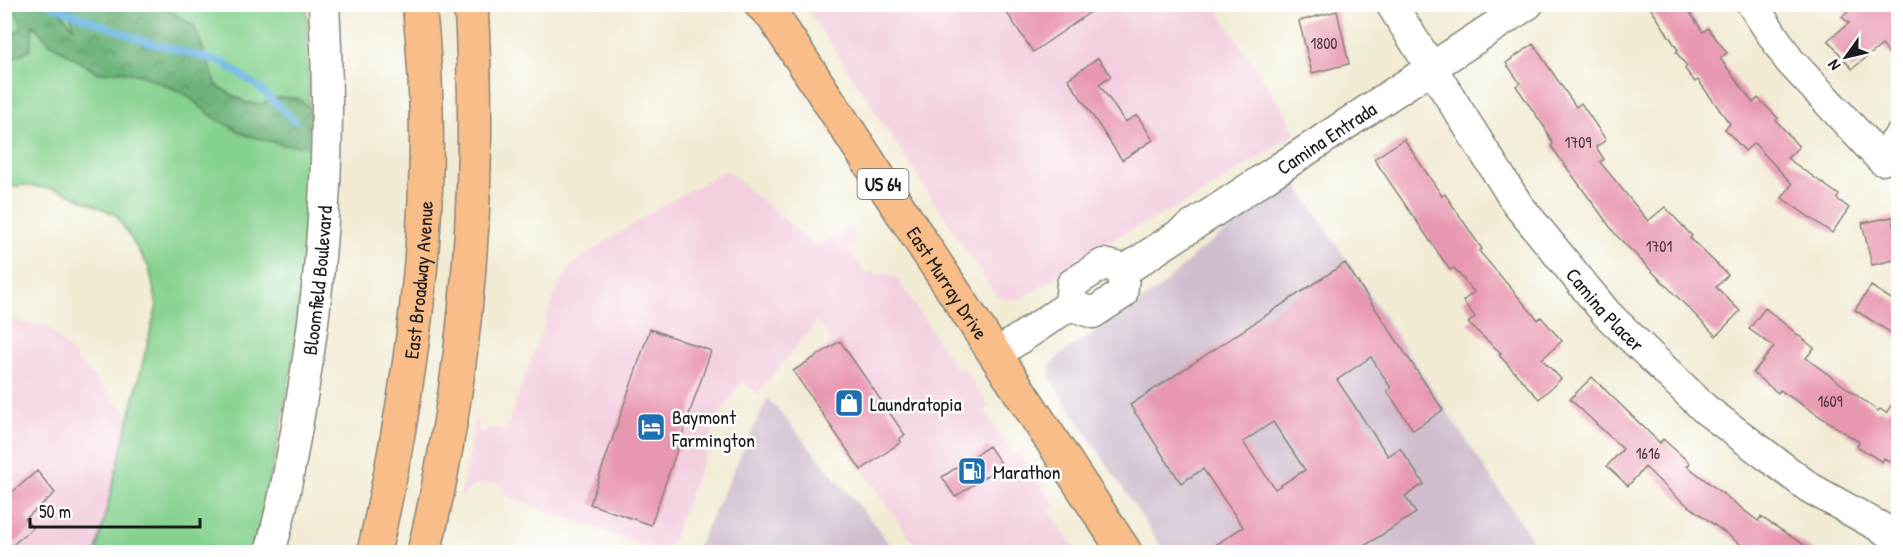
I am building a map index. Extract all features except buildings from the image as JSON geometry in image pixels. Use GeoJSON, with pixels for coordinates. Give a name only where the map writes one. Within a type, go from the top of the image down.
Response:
{"type":"FeatureCollection","features":[{"type":"Feature","properties":{"kind":"main road","name":"East Broadway Avenue"},"geometry":{"type":"LineString","coordinates":[[374,552],[405,387],[416,303],[426,146],[425,59],[419,4]]}},
{"type":"Feature","properties":{"kind":"main road"},"geometry":{"type":"LineString","coordinates":[[424,4],[425,59]]}},
{"type":"Feature","properties":{"kind":"main road"},"geometry":{"type":"LineString","coordinates":[[424,552],[454,397],[469,260],[476,87],[471,4]]}},
{"type":"Feature","properties":{"kind":"main road"},"geometry":{"type":"LineString","coordinates":[[476,87],[491,4]]}},
{"type":"Feature","properties":{"kind":"main road","name":"East Murray Drive"},"geometry":{"type":"LineString","coordinates":[[767,7],[1125,552]]}},
{"type":"Feature","properties":{"kind":"street","name":"Bloomfield Boulevard"},"geometry":{"type":"LineString","coordinates":[[270,552],[298,424],[324,226],[327,144],[324,4]]}},
{"type":"Feature","properties":{"kind":"street","name":"Camina Placer"},"geometry":{"type":"LineString","coordinates":[[1391,4],[1518,205],[1607,314],[1705,409],[1810,488],[1899,537]]}},
{"type":"Feature","properties":{"kind":"street","name":"Camina Entrada"},"geometry":{"type":"LineString","coordinates":[[995,355],[1070,305],[1072,284],[1103,264],[1125,269],[1528,4]]}},
{"type":"Feature","properties":{"kind":"street"},"geometry":{"type":"LineString","coordinates":[[1752,4],[1789,60],[1882,160],[1899,138]]}},
{"type":"Feature","properties":{"kind":"shaded area"},"geometry":{"type":"Polygon","coordinates":[[[805,5],[1214,5],[1288,117],[1295,134],[1194,199],[1124,233],[1022,299],[1005,300],[994,293],[805,5]]]}},
{"type":"Feature","properties":{"kind":"shaded area"},"geometry":{"type":"Polygon","coordinates":[[[726,170],[817,247],[850,225],[855,238],[848,250],[866,275],[874,270],[877,275],[886,273],[897,278],[958,371],[960,363],[989,407],[985,412],[1013,454],[1019,453],[1056,509],[1047,507],[1077,552],[920,552],[791,370],[832,342],[817,321],[758,394],[741,381],[719,417],[668,552],[661,552],[501,494],[504,485],[496,483],[477,484],[465,493],[459,502],[476,415],[480,435],[489,428],[505,430],[554,297],[569,268],[576,261],[652,212],[726,170]]]}},
{"type":"Feature","properties":{"kind":"shaded area"},"geometry":{"type":"Polygon","coordinates":[[[1295,182],[1531,538],[1509,552],[1165,552],[1053,383],[1050,376],[1051,365],[1061,354],[1159,289],[1199,251],[1295,182]]]}},
{"type":"Feature","properties":{"kind":"shaded area"},"geometry":{"type":"Polygon","coordinates":[[[5,319],[48,327],[125,412],[128,421],[96,552],[5,552],[5,319]]]}},
{"type":"Feature","properties":{"kind":"shaded area"},"geometry":{"type":"Polygon","coordinates":[[[768,398],[880,531],[895,552],[695,552],[768,398]]]}},
{"type":"Feature","properties":{"kind":"green space"},"geometry":{"type":"Polygon","coordinates":[[[5,5],[15,10],[23,28],[9,36],[5,42],[5,5]]]}},
{"type":"Feature","properties":{"kind":"green space"},"geometry":{"type":"Polygon","coordinates":[[[7,5],[54,5],[74,28],[68,5],[161,5],[194,26],[217,86],[246,103],[261,104],[274,98],[298,98],[309,108],[309,146],[284,145],[246,135],[216,119],[184,93],[142,75],[121,71],[98,73],[50,43],[33,24],[30,49],[13,58],[5,55],[5,42],[22,28],[15,10],[7,5]]]}},
{"type":"Feature","properties":{"kind":"green space"},"geometry":{"type":"Polygon","coordinates":[[[54,5],[68,5],[76,30],[54,5]]]}},
{"type":"Feature","properties":{"kind":"green space"},"geometry":{"type":"Polygon","coordinates":[[[161,5],[307,5],[309,108],[298,98],[274,98],[261,104],[246,103],[217,86],[194,26],[161,5]]]}},
{"type":"Feature","properties":{"kind":"green space"},"geometry":{"type":"Polygon","coordinates":[[[32,24],[50,43],[98,73],[121,71],[142,75],[184,93],[216,119],[284,145],[309,146],[305,249],[294,351],[276,452],[253,552],[96,552],[157,305],[149,267],[116,215],[61,190],[22,185],[5,188],[5,55],[13,58],[30,49],[32,24]]]}},
{"type":"Feature","properties":{"kind":"waterway"},"geometry":{"type":"LineString","coordinates":[[48,4],[147,42],[222,62],[257,86],[295,121]]}},
{"type":"Feature","properties":{"kind":"place","name":"Laundratopia"},"geometry":{"type":"Point","coordinates":[849,403]}},
{"type":"Feature","properties":{"kind":"place","name":"Baymont Farmington"},"geometry":{"type":"Point","coordinates":[651,427]}},
{"type":"Feature","properties":{"kind":"place","name":"Marathon"},"geometry":{"type":"Point","coordinates":[972,471]}}]}
